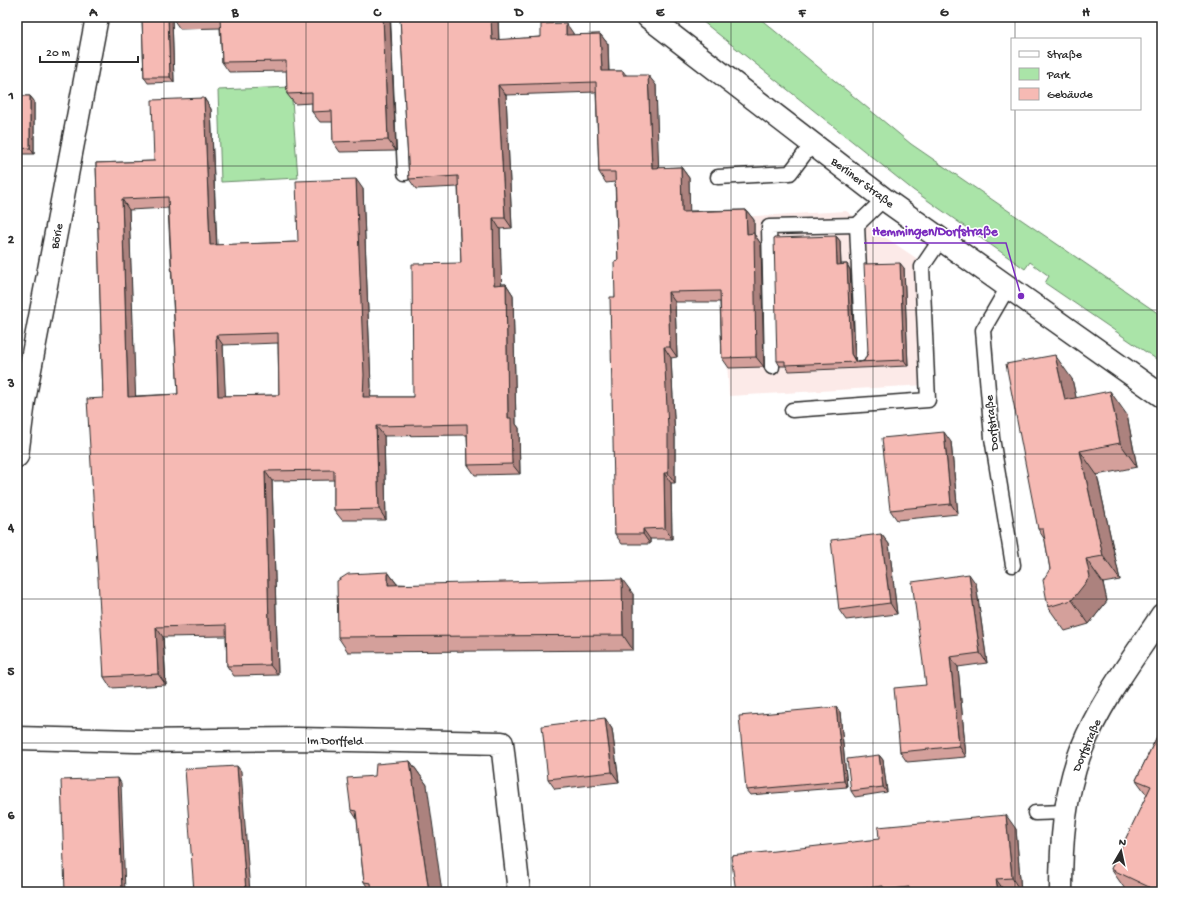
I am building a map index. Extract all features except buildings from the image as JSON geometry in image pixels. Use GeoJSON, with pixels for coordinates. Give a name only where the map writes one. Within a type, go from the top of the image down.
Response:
{"type":"FeatureCollection","features":[{"type":"Feature","properties":{"kind":"street","name":"Börie"},"geometry":{"type":"LineString","coordinates":[[17,450],[24,401],[97,17]]}},
{"type":"Feature","properties":{"kind":"street","name":"Berliner Straße"},"geometry":{"type":"LineString","coordinates":[[648,17],[884,199],[1162,396]]}},
{"type":"Feature","properties":{"kind":"street","name":"Dorfstraße"},"geometry":{"type":"LineString","coordinates":[[1061,892],[1061,852],[1065,812],[1074,770],[1091,728],[1162,615]]}},
{"type":"Feature","properties":{"kind":"street","name":"Im Dorffeld"},"geometry":{"type":"LineString","coordinates":[[17,738],[136,741],[297,739],[502,743],[519,892]]}},
{"type":"Feature","properties":{"kind":"lane"},"geometry":{"type":"LineString","coordinates":[[398,17],[405,174]]}},
{"type":"Feature","properties":{"kind":"lane"},"geometry":{"type":"LineString","coordinates":[[718,177],[790,173],[812,144]]}},
{"type":"Feature","properties":{"kind":"lane"},"geometry":{"type":"LineString","coordinates":[[772,367],[769,227],[857,225],[884,199]]}},
{"type":"Feature","properties":{"kind":"lane"},"geometry":{"type":"LineString","coordinates":[[857,225],[863,359]]}},
{"type":"Feature","properties":{"kind":"lane"},"geometry":{"type":"LineString","coordinates":[[792,410],[928,400],[922,267],[941,239]]}},
{"type":"Feature","properties":{"kind":"lane","name":"Dorfstraße"},"geometry":{"type":"LineString","coordinates":[[1008,287],[983,330],[992,438],[1013,565]]}},
{"type":"Feature","properties":{"kind":"lane"},"geometry":{"type":"LineString","coordinates":[[1035,813],[1065,812]]}},
{"type":"Feature","properties":{"kind":"shaded area"},"geometry":{"type":"Polygon","coordinates":[[[846,211],[919,260],[926,385],[729,396],[719,218],[846,211]]]}},
{"type":"Feature","properties":{"kind":"green space"},"geometry":{"type":"Polygon","coordinates":[[[697,17],[758,17],[911,144],[1162,316],[1162,363],[1045,283],[1049,276],[1030,262],[1025,269],[913,190],[697,17]]]}},
{"type":"Feature","properties":{"kind":"green space"},"geometry":{"type":"Polygon","coordinates":[[[291,87],[298,178],[221,182],[218,90],[291,87]]]}},
{"type":"Feature","properties":{"kind":"place","name":"Hemmingen/Dorfstraße"},"geometry":{"type":"Point","coordinates":[1021,296]}}]}
